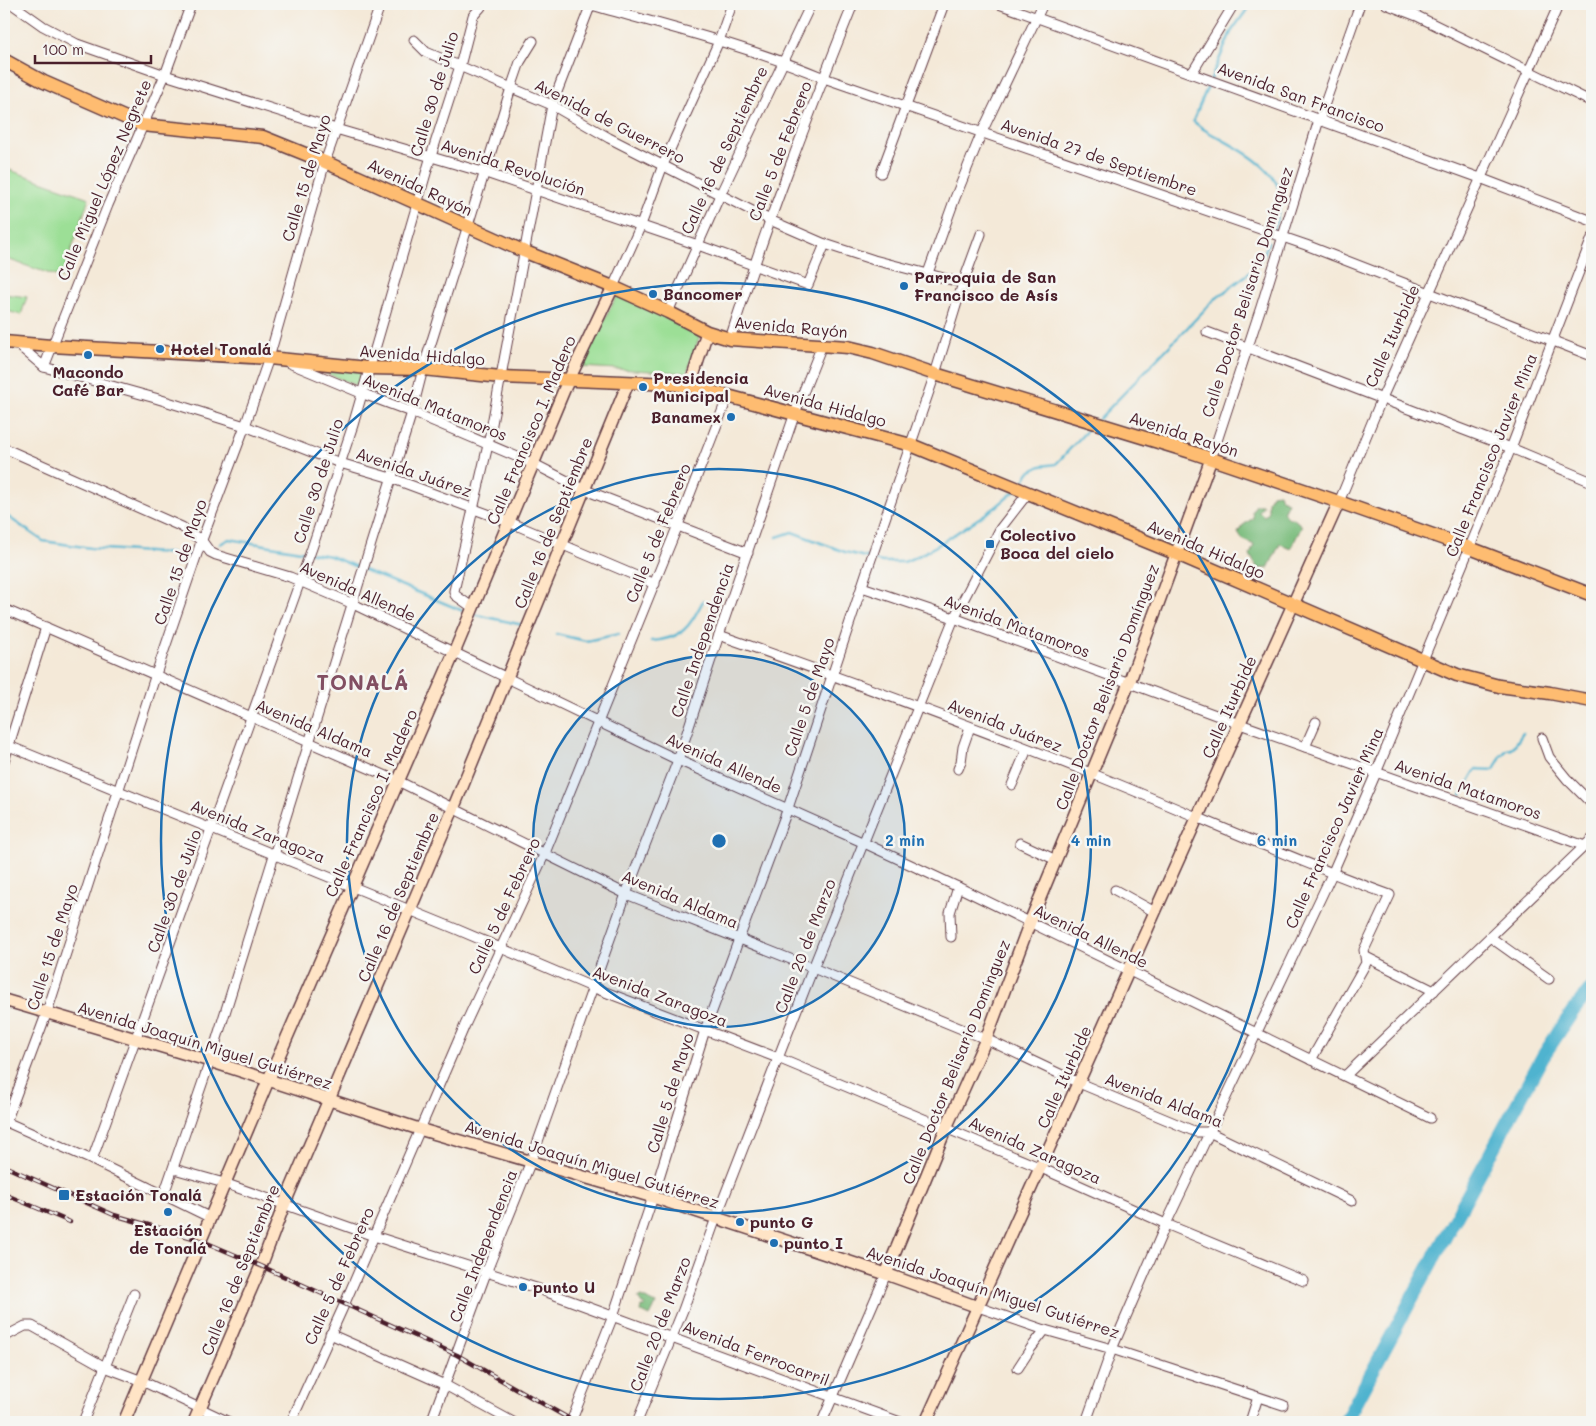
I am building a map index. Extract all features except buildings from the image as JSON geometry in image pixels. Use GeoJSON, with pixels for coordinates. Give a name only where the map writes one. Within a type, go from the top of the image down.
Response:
{"type":"FeatureCollection","features":[{"type":"Feature","properties":{"kind":"main road","name":"Avenida Rayón"},"geometry":{"type":"LineString","coordinates":[[4,60],[44,82],[142,125],[263,137],[418,202],[523,251],[613,287],[707,332],[730,339],[848,347],[873,353],[1211,459],[1339,502],[1470,548],[1592,595]]}},
{"type":"Feature","properties":{"kind":"main road","name":"Avenida Hidalgo"},"geometry":{"type":"LineString","coordinates":[[10,342],[51,346],[273,358],[368,368],[423,370],[502,377],[690,386],[911,445],[1177,554],[1457,675],[1499,686],[1592,701]]}},
{"type":"Feature","properties":{"kind":"street","name":"Avenida Revolución"},"geometry":{"type":"LineString","coordinates":[[12,4],[43,26],[77,44],[165,75],[336,129],[486,173],[698,245],[808,285],[825,244]]}},
{"type":"Feature","properties":{"kind":"street","name":"Calle Miguel López Negrete"},"geometry":{"type":"LineString","coordinates":[[44,367],[108,204],[165,75],[190,4]]}},
{"type":"Feature","properties":{"kind":"street","name":"Calle 30 de Julio"},"geometry":{"type":"LineString","coordinates":[[92,1160],[312,548],[340,463],[431,156],[460,66],[473,16],[481,7],[481,4]]}},
{"type":"Feature","properties":{"kind":"street","name":"Avenida 27 de Septiembre"},"geometry":{"type":"LineString","coordinates":[[591,4],[783,61],[824,78],[1282,237],[1592,356]]}},
{"type":"Feature","properties":{"kind":"street"},"geometry":{"type":"LineString","coordinates":[[472,609],[454,593],[502,377],[523,251],[552,105],[591,4]]}},
{"type":"Feature","properties":{"kind":"street","name":"Calle Francisco I. Madero"},"geometry":{"type":"LineString","coordinates":[[124,1422],[209,1217],[454,653],[568,380],[613,287],[640,225],[663,165],[719,41],[732,4]]}},
{"type":"Feature","properties":{"kind":"street","name":"Calle 16 de Septiembre"},"geometry":{"type":"LineString","coordinates":[[668,312],[720,195],[812,4]]}},
{"type":"Feature","properties":{"kind":"street","name":"Calle 5 de Febrero"},"geometry":{"type":"LineString","coordinates":[[730,339],[753,266],[853,4]]}},
{"type":"Feature","properties":{"kind":"street"},"geometry":{"type":"LineString","coordinates":[[881,173],[944,4]]}},
{"type":"Feature","properties":{"kind":"street","name":"Avenida San Francisco"},"geometry":{"type":"LineString","coordinates":[[999,4],[1037,16],[1480,178],[1592,221]]}},
{"type":"Feature","properties":{"kind":"street"},"geometry":{"type":"LineString","coordinates":[[928,273],[955,198],[982,132],[1043,4]]}},
{"type":"Feature","properties":{"kind":"street"},"geometry":{"type":"LineString","coordinates":[[1196,75],[1234,4]]}},
{"type":"Feature","properties":{"kind":"street","name":"Calle Doctor Belisario Domínguez"},"geometry":{"type":"LineString","coordinates":[[822,1422],[946,1128],[986,1039],[1030,922],[1129,683],[1211,459],[1319,120],[1360,4]]}},
{"type":"Feature","properties":{"kind":"street"},"geometry":{"type":"LineString","coordinates":[[1386,4],[1417,16],[1592,102]]}},
{"type":"Feature","properties":{"kind":"street","name":"Calle Iturbide"},"geometry":{"type":"LineString","coordinates":[[926,1422],[1240,724],[1339,502],[1382,398],[1559,4]]}},
{"type":"Feature","properties":{"kind":"street","name":"Calle 15 de Mayo"},"geometry":{"type":"LineString","coordinates":[[5,1122],[47,1012],[202,541],[245,426],[273,358],[325,162],[378,12]]}},
{"type":"Feature","properties":{"kind":"street","name":"Avenida de Guerrero"},"geometry":{"type":"LineString","coordinates":[[414,40],[426,52],[552,105],[609,138],[770,220],[825,244],[874,260],[963,283]]}},
{"type":"Feature","properties":{"kind":"street"},"geometry":{"type":"LineString","coordinates":[[164,1194],[210,1062],[511,88],[520,62],[533,41]]}},
{"type":"Feature","properties":{"kind":"street","name":"Calle 5 de Mayo"},"geometry":{"type":"LineString","coordinates":[[571,1422],[613,1316],[653,1198],[705,1030],[788,808],[935,374],[963,283],[982,234]]}},
{"type":"Feature","properties":{"kind":"street","name":"Calle Francisco Javier Mina"},"geometry":{"type":"LineString","coordinates":[[1086,1422],[1112,1348],[1166,1224],[1332,874],[1376,772],[1511,448],[1592,238]]}},
{"type":"Feature","properties":{"kind":"street"},"geometry":{"type":"LineString","coordinates":[[690,386],[707,332]]}},
{"type":"Feature","properties":{"kind":"street"},"geometry":{"type":"LineString","coordinates":[[1207,332],[1511,448],[1592,482]]}},
{"type":"Feature","properties":{"kind":"street"},"geometry":{"type":"LineString","coordinates":[[10,342],[44,367]]}},
{"type":"Feature","properties":{"kind":"street","name":"Calle Independencia"},"geometry":{"type":"LineString","coordinates":[[431,1422],[486,1273],[531,1161],[626,894],[678,760],[795,414],[822,345]]}},
{"type":"Feature","properties":{"kind":"street","name":"Avenida Matamoros"},"geometry":{"type":"LineString","coordinates":[[273,358],[412,412],[534,464],[585,490],[748,552]]}},
{"type":"Feature","properties":{"kind":"street","name":"Avenida Juárez"},"geometry":{"type":"LineString","coordinates":[[44,367],[155,398],[245,426],[340,463],[391,478],[508,522],[654,584]]}},
{"type":"Feature","properties":{"kind":"street","name":"Calle 16 de Septiembre"},"geometry":{"type":"LineString","coordinates":[[194,1422],[261,1266],[284,1205],[453,809],[628,382]]}},
{"type":"Feature","properties":{"kind":"street","name":"Calle 5 de Febrero"},"geometry":{"type":"LineString","coordinates":[[291,1422],[465,1025],[545,853],[678,525],[728,396]]}},
{"type":"Feature","properties":{"kind":"street","name":"Avenida Allende"},"geometry":{"type":"LineString","coordinates":[[4,448],[182,526],[202,541],[210,552],[216,555],[302,577],[454,653],[678,760],[788,808],[958,887],[1430,1118]]}},
{"type":"Feature","properties":{"kind":"street","name":"Calle 20 de Marzo"},"geometry":{"type":"LineString","coordinates":[[637,1422],[862,842],[954,618],[1000,529],[1027,493]]}},
{"type":"Feature","properties":{"kind":"street","name":"Avenida Matamoros"},"geometry":{"type":"LineString","coordinates":[[862,587],[954,618],[1240,724],[1585,846]]}},
{"type":"Feature","properties":{"kind":"street","name":"Avenida Aldama"},"geometry":{"type":"LineString","coordinates":[[4,609],[398,781],[626,894],[986,1039],[1079,1083],[1196,1132],[1209,1132],[1352,1201]]}},
{"type":"Feature","properties":{"kind":"street"},"geometry":{"type":"LineString","coordinates":[[4,761],[6,744],[46,627]]}},
{"type":"Feature","properties":{"kind":"street","name":"Avenida Juárez"},"geometry":{"type":"LineString","coordinates":[[719,635],[832,675],[1092,774],[1332,874],[1390,896],[1364,950],[1366,957]]}},
{"type":"Feature","properties":{"kind":"street"},"geometry":{"type":"LineString","coordinates":[[1306,747],[1316,722]]}},
{"type":"Feature","properties":{"kind":"street"},"geometry":{"type":"LineString","coordinates":[[958,769],[970,727]]}},
{"type":"Feature","properties":{"kind":"street"},"geometry":{"type":"LineString","coordinates":[[1542,738],[1550,758],[1567,779],[1592,804]]}},
{"type":"Feature","properties":{"kind":"street","name":"Avenida Zaragoza"},"geometry":{"type":"LineString","coordinates":[[6,744],[502,948],[592,987],[778,1058],[1304,1281]]}},
{"type":"Feature","properties":{"kind":"street"},"geometry":{"type":"LineString","coordinates":[[1012,785],[1027,749]]}},
{"type":"Feature","properties":{"kind":"street"},"geometry":{"type":"LineString","coordinates":[[1345,1076],[1592,839]]}},
{"type":"Feature","properties":{"kind":"street"},"geometry":{"type":"LineString","coordinates":[[1020,843],[1056,860]]}},
{"type":"Feature","properties":{"kind":"street"},"geometry":{"type":"LineString","coordinates":[[951,936],[950,913],[958,887]]}},
{"type":"Feature","properties":{"kind":"street"},"geometry":{"type":"LineString","coordinates":[[1115,890],[1155,912]]}},
{"type":"Feature","properties":{"kind":"street"},"geometry":{"type":"LineString","coordinates":[[1490,937],[1549,979]]}},
{"type":"Feature","properties":{"kind":"street"},"geometry":{"type":"LineString","coordinates":[[1311,1060],[1366,963],[1366,957],[1434,991]]}},
{"type":"Feature","properties":{"kind":"street","name":"Avenida Joaquín Miguel Gutiérrez"},"geometry":{"type":"LineString","coordinates":[[4,1000],[210,1062],[419,1129],[653,1198],[886,1274],[1045,1330],[1112,1348],[1282,1405]]}},
{"type":"Feature","properties":{"kind":"street"},"geometry":{"type":"LineString","coordinates":[[5,1122],[92,1160],[209,1217]]}},
{"type":"Feature","properties":{"kind":"street","name":"Avenida Ferrocarril"},"geometry":{"type":"LineString","coordinates":[[174,1169],[536,1288],[900,1422]]}},
{"type":"Feature","properties":{"kind":"street"},"geometry":{"type":"LineString","coordinates":[[83,1422],[134,1294]]}},
{"type":"Feature","properties":{"kind":"street"},"geometry":{"type":"LineString","coordinates":[[4,1337],[25,1326],[32,1326],[105,1366],[142,1381],[229,1422]]}},
{"type":"Feature","properties":{"kind":"street"},"geometry":{"type":"LineString","coordinates":[[1018,1368],[1045,1330]]}},
{"type":"Feature","properties":{"kind":"street"},"geometry":{"type":"LineString","coordinates":[[330,1334],[445,1385],[513,1422]]}},
{"type":"Feature","properties":{"kind":"street"},"geometry":{"type":"LineString","coordinates":[[1250,1422],[1258,1397]]}},
{"type":"Feature","properties":{"kind":"green space"},"geometry":{"type":"Polygon","coordinates":[[[4,168],[89,198],[62,278],[4,258],[4,168]]]}},
{"type":"Feature","properties":{"kind":"green space"},"geometry":{"type":"Polygon","coordinates":[[[618,293],[701,332],[687,373],[581,367],[618,293]]]}},
{"type":"Feature","properties":{"kind":"green space"},"geometry":{"type":"Polygon","coordinates":[[[4,294],[27,297],[21,315],[4,310],[4,294]]]}},
{"type":"Feature","properties":{"kind":"green space"},"geometry":{"type":"Polygon","coordinates":[[[323,368],[363,369],[358,386],[323,372],[323,368]]]}},
{"type":"Feature","properties":{"kind":"green space"},"geometry":{"type":"Polygon","coordinates":[[[1279,493],[1281,499],[1288,502],[1283,512],[1302,526],[1291,548],[1280,544],[1268,568],[1258,569],[1250,555],[1254,545],[1242,539],[1238,533],[1242,526],[1253,518],[1252,511],[1256,505],[1263,505],[1259,511],[1264,516],[1268,513],[1268,501],[1272,494],[1279,493]]]}},
{"type":"Feature","properties":{"kind":"green space"},"geometry":{"type":"Polygon","coordinates":[[[641,1297],[656,1304],[650,1316],[640,1311],[641,1307],[645,1305],[638,1298],[641,1297]]]}},
{"type":"Feature","properties":{"kind":"waterway"},"geometry":{"type":"LineString","coordinates":[[1251,4],[1231,32],[1193,121],[1249,156],[1269,172],[1276,182],[1280,193],[1280,207],[1274,231]]}},
{"type":"Feature","properties":{"kind":"waterway"},"geometry":{"type":"LineString","coordinates":[[1099,419],[1214,300],[1253,270],[1264,254],[1268,242]]}},
{"type":"Feature","properties":{"kind":"waterway"},"geometry":{"type":"LineString","coordinates":[[1021,486],[1029,472],[1041,466],[1056,464],[1092,425]]}},
{"type":"Feature","properties":{"kind":"waterway"},"geometry":{"type":"LineString","coordinates":[[874,560],[904,562],[920,555],[996,507],[1015,491]]}},
{"type":"Feature","properties":{"kind":"waterway"},"geometry":{"type":"LineString","coordinates":[[4,514],[43,541],[91,548],[191,555]]}},
{"type":"Feature","properties":{"kind":"waterway"},"geometry":{"type":"LineString","coordinates":[[777,537],[792,532],[845,552],[869,558]]}},
{"type":"Feature","properties":{"kind":"waterway"},"geometry":{"type":"LineString","coordinates":[[220,544],[229,539],[330,556],[468,613]]}},
{"type":"Feature","properties":{"kind":"waterway"},"geometry":{"type":"LineString","coordinates":[[651,641],[671,638],[684,630],[703,601]]}},
{"type":"Feature","properties":{"kind":"waterway"},"geometry":{"type":"LineString","coordinates":[[473,614],[523,625]]}},
{"type":"Feature","properties":{"kind":"waterway"},"geometry":{"type":"LineString","coordinates":[[556,634],[586,641],[619,634]]}},
{"type":"Feature","properties":{"kind":"waterway"},"geometry":{"type":"LineString","coordinates":[[1461,795],[1476,769],[1494,770],[1501,756],[1507,750],[1512,749],[1523,733]]}},
{"type":"Feature","properties":{"kind":"waterway"},"geometry":{"type":"LineString","coordinates":[[1345,1422],[1543,1056],[1573,1011],[1592,987]]}},
{"type":"Feature","properties":{"kind":"railway"},"geometry":{"type":"LineString","coordinates":[[4,1166],[114,1215],[200,1240],[261,1266],[457,1355],[575,1422]]}},
{"type":"Feature","properties":{"kind":"railway"},"geometry":{"type":"LineString","coordinates":[[4,1194],[70,1222]]}},
{"type":"Feature","properties":{"kind":"place","name":"Parroquia de San Francisco de Asís"},"geometry":{"type":"Point","coordinates":[904,286]}},
{"type":"Feature","properties":{"kind":"place","name":"Bancomer"},"geometry":{"type":"Point","coordinates":[653,294]}},
{"type":"Feature","properties":{"kind":"place","name":"Hotel Tonalá"},"geometry":{"type":"Point","coordinates":[160,349]}},
{"type":"Feature","properties":{"kind":"place","name":"Macondo Café Bar"},"geometry":{"type":"Point","coordinates":[88,355]}},
{"type":"Feature","properties":{"kind":"place","name":"Presidencia Municipal"},"geometry":{"type":"Point","coordinates":[643,387]}},
{"type":"Feature","properties":{"kind":"place","name":"Banamex"},"geometry":{"type":"Point","coordinates":[731,417]}},
{"type":"Feature","properties":{"kind":"place","name":"Colectivo Boca del cielo"},"geometry":{"type":"Point","coordinates":[990,544]}},
{"type":"Feature","properties":{"kind":"place","name":"Estación Tonalá"},"geometry":{"type":"Point","coordinates":[64,1195]}},
{"type":"Feature","properties":{"kind":"place","name":"Estación de Tonalá"},"geometry":{"type":"Point","coordinates":[168,1212]}},
{"type":"Feature","properties":{"kind":"place","name":"punto G"},"geometry":{"type":"Point","coordinates":[740,1222]}},
{"type":"Feature","properties":{"kind":"place","name":"punto I"},"geometry":{"type":"Point","coordinates":[774,1243]}},
{"type":"Feature","properties":{"kind":"place","name":"punto U"},"geometry":{"type":"Point","coordinates":[523,1287]}},
{"type":"Feature","properties":{"kind":"district","name":"TONALÁ"},"geometry":{"type":"Point","coordinates":[363,683]}}]}
